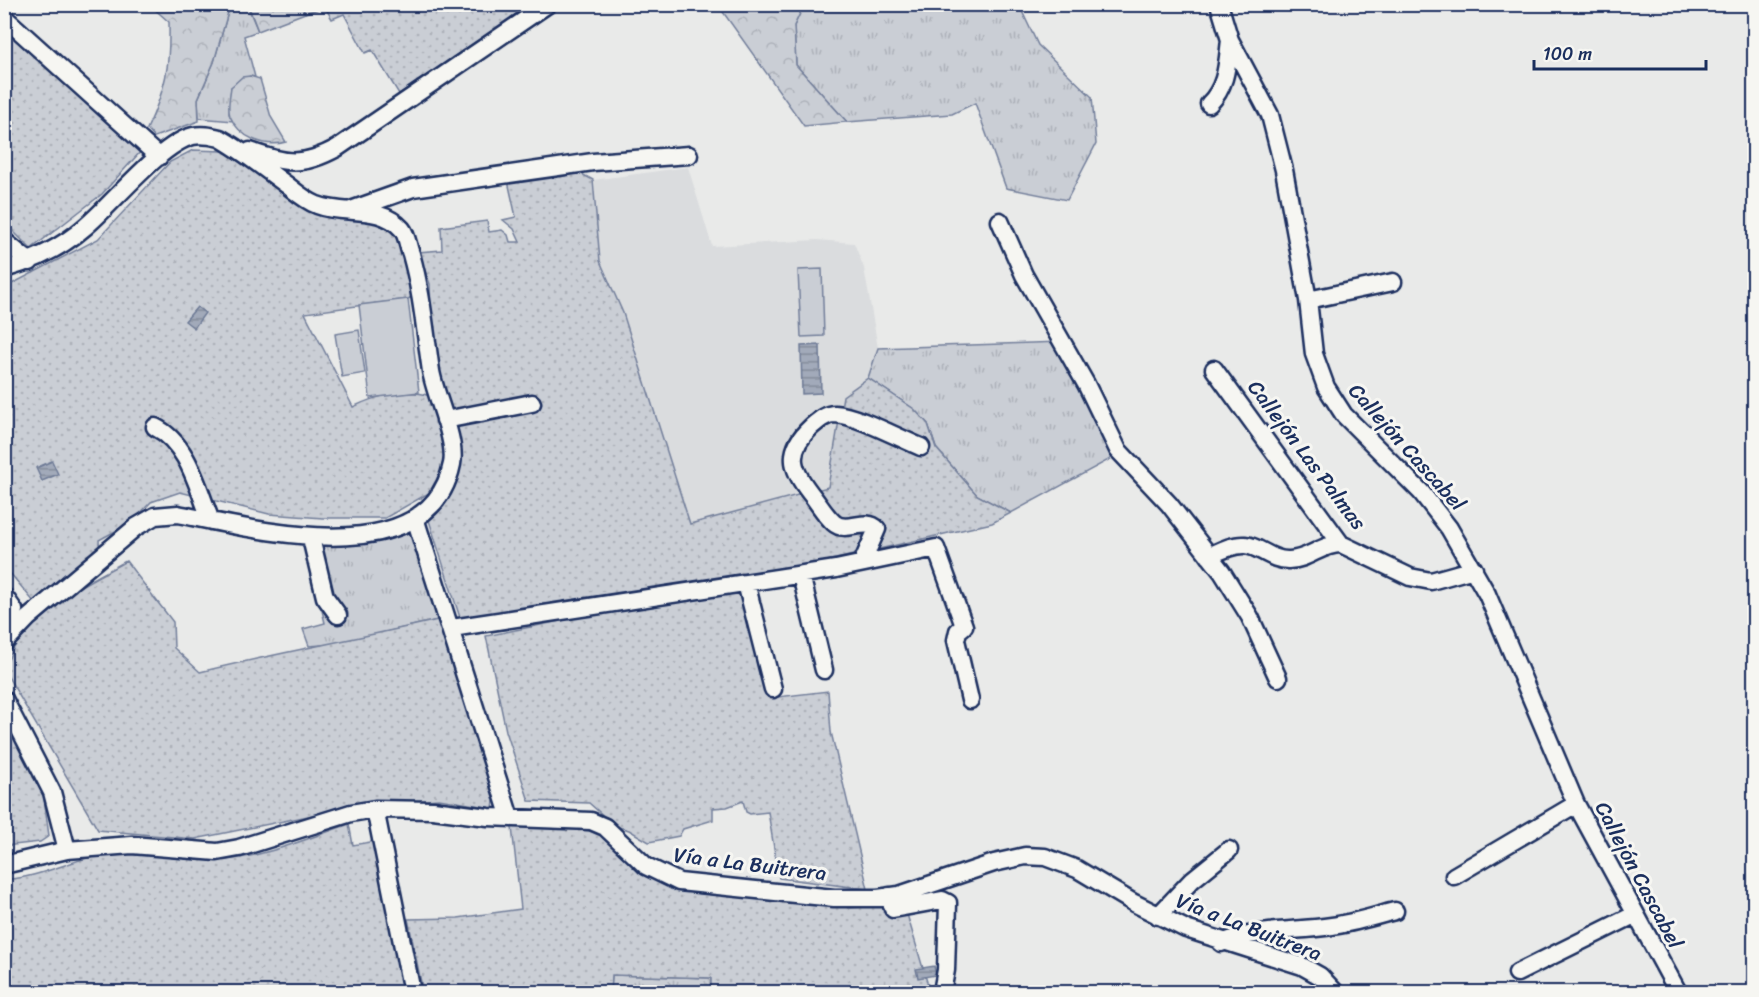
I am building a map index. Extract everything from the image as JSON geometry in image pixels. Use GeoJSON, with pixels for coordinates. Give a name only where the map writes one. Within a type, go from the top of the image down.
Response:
{"type":"FeatureCollection","features":[{"type":"Feature","properties":{"kind":"street"},"geometry":{"type":"LineString","coordinates":[[232,145],[277,160],[298,163],[317,159],[337,148],[548,4]]}},
{"type":"Feature","properties":{"kind":"street","name":"Callejón Cascabel"},"geometry":{"type":"LineString","coordinates":[[1219,4],[1230,40],[1270,115],[1287,216],[1308,300],[1314,354],[1326,387],[1344,415],[1420,492],[1449,528],[1474,569],[1487,594],[1576,804],[1678,993]]}},
{"type":"Feature","properties":{"kind":"street"},"geometry":{"type":"LineString","coordinates":[[4,17],[159,157]]}},
{"type":"Feature","properties":{"kind":"street"},"geometry":{"type":"LineString","coordinates":[[1209,104],[1219,94],[1224,83],[1230,40]]}},
{"type":"Feature","properties":{"kind":"street"},"geometry":{"type":"LineString","coordinates":[[4,269],[30,262],[85,228],[159,157],[185,138],[195,135],[220,138],[315,205],[334,211],[379,214],[392,220],[404,231],[420,287],[432,374],[445,420],[453,462],[446,483],[434,501],[415,518],[394,528],[369,535],[312,538],[178,514],[155,516],[136,526],[28,618],[4,643]]}},
{"type":"Feature","properties":{"kind":"street"},"geometry":{"type":"LineString","coordinates":[[348,211],[413,188],[593,162],[689,155]]}},
{"type":"Feature","properties":{"kind":"street"},"geometry":{"type":"LineString","coordinates":[[1000,221],[1024,275],[1086,384],[1118,450],[1170,504],[1209,556],[1246,610],[1278,678]]}},
{"type":"Feature","properties":{"kind":"street"},"geometry":{"type":"LineString","coordinates":[[4,241],[30,262]]}},
{"type":"Feature","properties":{"kind":"street"},"geometry":{"type":"LineString","coordinates":[[1308,300],[1393,282]]}},
{"type":"Feature","properties":{"kind":"street","name":"Callejón Las Palmas"},"geometry":{"type":"LineString","coordinates":[[1214,369],[1341,544],[1410,577],[1431,581],[1474,569]]}},
{"type":"Feature","properties":{"kind":"street"},"geometry":{"type":"LineString","coordinates":[[445,420],[532,403]]}},
{"type":"Feature","properties":{"kind":"street"},"geometry":{"type":"LineString","coordinates":[[862,564],[877,529],[870,525],[842,528],[832,522],[800,480],[794,467],[794,451],[800,437],[820,419],[833,414],[853,419],[921,447]]}},
{"type":"Feature","properties":{"kind":"street"},"geometry":{"type":"LineString","coordinates":[[155,427],[170,434],[180,446],[211,521]]}},
{"type":"Feature","properties":{"kind":"street"},"geometry":{"type":"LineString","coordinates":[[415,518],[452,628],[510,818]]}},
{"type":"Feature","properties":{"kind":"street"},"geometry":{"type":"LineString","coordinates":[[312,538],[325,597],[338,615]]}},
{"type":"Feature","properties":{"kind":"street"},"geometry":{"type":"LineString","coordinates":[[1209,556],[1235,545],[1247,544],[1272,558],[1288,561],[1302,558],[1329,544],[1341,544]]}},
{"type":"Feature","properties":{"kind":"street"},"geometry":{"type":"LineString","coordinates":[[452,628],[746,583],[936,549],[964,626],[958,631],[956,640],[970,700]]}},
{"type":"Feature","properties":{"kind":"street"},"geometry":{"type":"LineString","coordinates":[[801,574],[824,670]]}},
{"type":"Feature","properties":{"kind":"street"},"geometry":{"type":"LineString","coordinates":[[746,583],[772,689]]}},
{"type":"Feature","properties":{"kind":"street"},"geometry":{"type":"LineString","coordinates":[[4,597],[14,610],[4,630]]}},
{"type":"Feature","properties":{"kind":"street"},"geometry":{"type":"LineString","coordinates":[[4,699],[52,792],[67,850]]}},
{"type":"Feature","properties":{"kind":"street"},"geometry":{"type":"LineString","coordinates":[[1454,876],[1576,804]]}},
{"type":"Feature","properties":{"kind":"street"},"geometry":{"type":"LineString","coordinates":[[375,809],[412,993]]}},
{"type":"Feature","properties":{"kind":"street","name":"Vía a La Buitrera"},"geometry":{"type":"LineString","coordinates":[[4,865],[67,850],[132,845],[201,853],[217,852],[239,848],[351,813],[375,809],[433,810],[510,818],[591,820],[605,827],[646,866],[679,882],[834,898],[889,896],[994,863],[1025,856],[1045,857],[1077,869],[1158,916],[1221,943],[1302,966],[1320,976],[1335,993]]}},
{"type":"Feature","properties":{"kind":"street"},"geometry":{"type":"LineString","coordinates":[[1158,916],[1192,880],[1229,850]]}},
{"type":"Feature","properties":{"kind":"street"},"geometry":{"type":"LineString","coordinates":[[889,896],[893,909],[942,900],[948,903],[946,977],[942,993]]}},
{"type":"Feature","properties":{"kind":"street"},"geometry":{"type":"LineString","coordinates":[[1221,943],[1240,935],[1281,928],[1332,926],[1395,911]]}},
{"type":"Feature","properties":{"kind":"street"},"geometry":{"type":"LineString","coordinates":[[1517,973],[1634,915]]}},
{"type":"Feature","properties":{"kind":"shaded area"},"geometry":{"type":"Polygon","coordinates":[[[688,167],[712,246],[817,240],[854,243],[864,268],[878,348],[868,378],[843,396],[828,487],[690,525],[623,313],[600,261],[593,180],[688,167]]]}},
{"type":"Feature","properties":{"kind":"green space"},"geometry":{"type":"Polygon","coordinates":[[[150,5],[230,5],[214,62],[198,99],[199,121],[154,137],[147,129],[166,77],[169,22],[150,5]]]}},
{"type":"Feature","properties":{"kind":"green space"},"geometry":{"type":"Polygon","coordinates":[[[230,5],[247,5],[258,31],[244,36],[255,77],[250,76],[231,87],[229,114],[233,121],[199,118],[198,99],[214,62],[230,5]]]}},
{"type":"Feature","properties":{"kind":"green space"},"geometry":{"type":"Polygon","coordinates":[[[248,5],[301,5],[305,13],[258,31],[248,5]]]}},
{"type":"Feature","properties":{"kind":"green space"},"geometry":{"type":"Polygon","coordinates":[[[301,5],[529,5],[399,94],[372,50],[365,53],[344,14],[332,19],[325,7],[305,13],[301,5]]]}},
{"type":"Feature","properties":{"kind":"green space"},"geometry":{"type":"Polygon","coordinates":[[[718,5],[804,5],[794,26],[796,65],[847,122],[804,126],[718,5]]]}},
{"type":"Feature","properties":{"kind":"green space"},"geometry":{"type":"Polygon","coordinates":[[[804,5],[1019,5],[1038,45],[1092,97],[1096,144],[1067,200],[1006,188],[975,103],[952,114],[847,122],[796,65],[794,26],[804,5]]]}},
{"type":"Feature","properties":{"kind":"green space"},"geometry":{"type":"Polygon","coordinates":[[[4,25],[142,150],[102,194],[31,249],[5,223],[4,25]]]}},
{"type":"Feature","properties":{"kind":"green space"},"geometry":{"type":"Polygon","coordinates":[[[250,76],[260,79],[271,117],[286,142],[270,144],[253,140],[234,124],[229,109],[231,87],[242,77],[250,76]]]}},
{"type":"Feature","properties":{"kind":"green space"},"geometry":{"type":"Polygon","coordinates":[[[193,150],[223,151],[255,170],[373,221],[403,238],[419,293],[408,299],[305,313],[353,407],[391,394],[411,393],[430,396],[443,426],[446,462],[429,493],[385,518],[323,518],[269,514],[180,492],[151,502],[132,522],[99,540],[100,555],[79,565],[34,602],[5,567],[4,288],[98,239],[170,162],[193,150]]]}},
{"type":"Feature","properties":{"kind":"green space"},"geometry":{"type":"Polygon","coordinates":[[[576,171],[593,180],[600,261],[623,313],[690,524],[828,487],[843,396],[868,378],[914,409],[928,424],[936,448],[977,495],[1011,513],[992,523],[814,564],[461,621],[427,514],[446,491],[442,381],[432,348],[430,284],[418,252],[442,250],[441,227],[487,221],[489,232],[502,230],[508,235],[510,242],[520,242],[514,229],[503,220],[516,217],[508,181],[576,171]]]}},
{"type":"Feature","properties":{"kind":"green space"},"geometry":{"type":"Polygon","coordinates":[[[822,269],[824,336],[801,337],[798,270],[822,269]]]}},
{"type":"Feature","properties":{"kind":"green space"},"geometry":{"type":"Polygon","coordinates":[[[408,299],[419,392],[370,398],[359,305],[408,299]]]}},
{"type":"Feature","properties":{"kind":"green space"},"geometry":{"type":"Polygon","coordinates":[[[359,330],[365,373],[342,377],[335,334],[359,330]]]}},
{"type":"Feature","properties":{"kind":"green space"},"geometry":{"type":"Polygon","coordinates":[[[1062,342],[1116,456],[1011,513],[977,495],[936,448],[928,424],[914,409],[868,378],[878,348],[1062,342]]]}},
{"type":"Feature","properties":{"kind":"green space"},"geometry":{"type":"Polygon","coordinates":[[[412,524],[442,619],[334,644],[309,646],[303,629],[325,623],[305,539],[412,524]]]}},
{"type":"Feature","properties":{"kind":"green space"},"geometry":{"type":"Polygon","coordinates":[[[126,561],[173,622],[174,648],[200,672],[442,619],[495,794],[493,808],[439,799],[362,805],[195,839],[98,830],[4,670],[24,632],[38,617],[71,592],[126,561]]]}},
{"type":"Feature","properties":{"kind":"green space"},"geometry":{"type":"Polygon","coordinates":[[[748,583],[778,697],[828,691],[831,732],[868,889],[779,878],[768,812],[750,814],[746,812],[743,801],[727,807],[713,808],[713,820],[683,829],[679,836],[649,842],[629,830],[615,826],[589,803],[529,801],[506,731],[486,636],[748,583]]]}},
{"type":"Feature","properties":{"kind":"green space"},"geometry":{"type":"Polygon","coordinates":[[[4,711],[41,776],[49,836],[40,842],[5,846],[4,711]]]}},
{"type":"Feature","properties":{"kind":"green space"},"geometry":{"type":"Polygon","coordinates":[[[349,824],[353,845],[376,841],[412,992],[5,992],[5,879],[42,873],[107,853],[133,851],[186,858],[228,860],[282,848],[349,824]]]}},
{"type":"Feature","properties":{"kind":"green space"},"geometry":{"type":"Polygon","coordinates":[[[553,826],[596,832],[620,847],[639,873],[664,883],[851,908],[904,904],[930,992],[711,992],[711,978],[612,975],[611,992],[423,992],[408,919],[458,918],[521,909],[512,827],[553,826]]]}},
{"type":"Feature","properties":{"kind":"green space"},"geometry":{"type":"Polygon","coordinates":[[[612,975],[711,978],[711,992],[611,992],[612,975]]]}},
{"type":"Feature","properties":{"kind":"water"},"geometry":{"type":"Polygon","coordinates":[[[197,307],[205,313],[194,328],[185,321],[197,307]]]}},
{"type":"Feature","properties":{"kind":"water"},"geometry":{"type":"Polygon","coordinates":[[[820,345],[821,393],[802,394],[801,346],[820,345]]]}},
{"type":"Feature","properties":{"kind":"water"},"geometry":{"type":"Polygon","coordinates":[[[52,461],[58,474],[42,481],[36,468],[52,461]]]}},
{"type":"Feature","properties":{"kind":"water"},"geometry":{"type":"Polygon","coordinates":[[[934,966],[936,975],[918,978],[916,969],[934,966]]]}}]}
